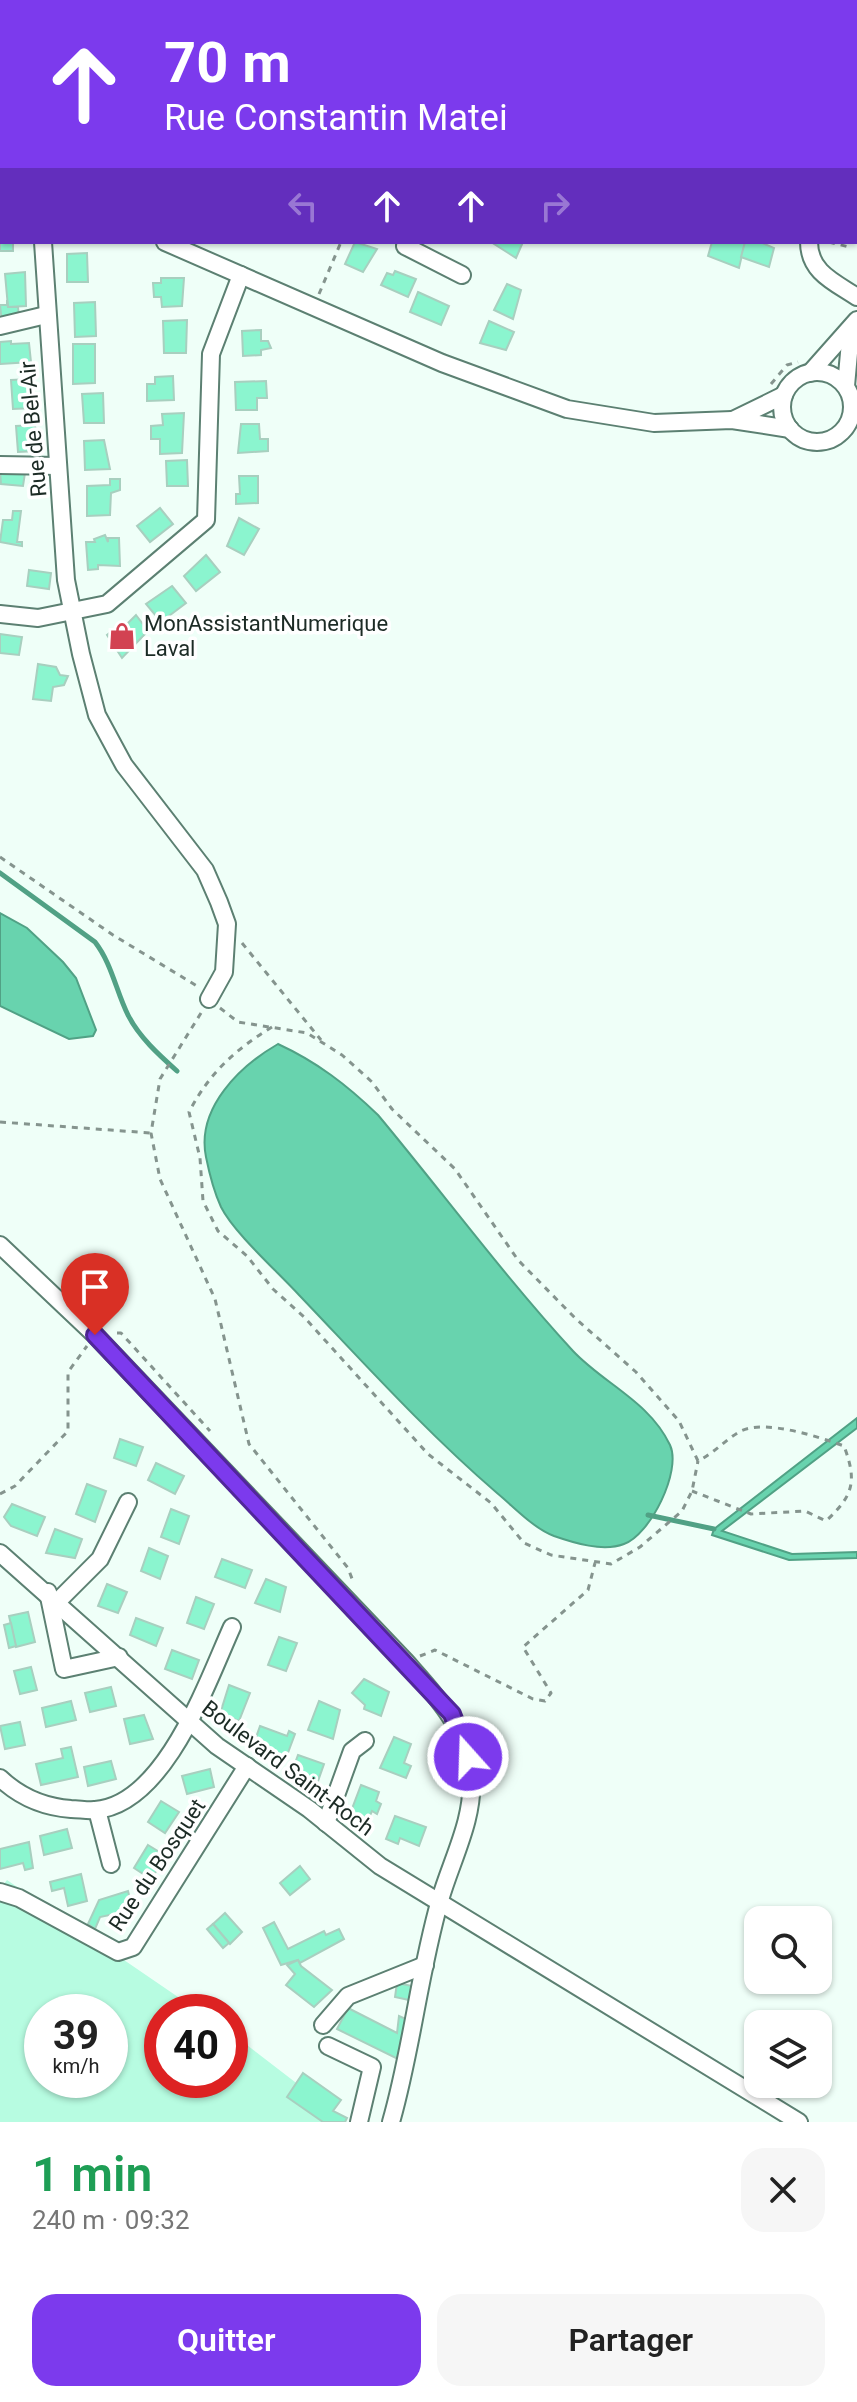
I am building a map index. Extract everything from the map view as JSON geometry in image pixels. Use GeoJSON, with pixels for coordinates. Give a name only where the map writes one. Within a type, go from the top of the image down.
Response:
{"type":"FeatureCollection","features":[{"type":"Feature","properties":{"kind":"street","name":"Rue de Bel-Air"},"geometry":{"type":"LineString","coordinates":[[43,244],[66,580],[97,715],[124,765],[205,870],[227,924]]}},
{"type":"Feature","properties":{"kind":"street"},"geometry":{"type":"LineString","coordinates":[[170,244],[502,388],[567,409],[654,423],[732,420],[790,429],[807,441],[828,441],[837,437],[850,422],[855,406],[846,386],[854,325]]}},
{"type":"Feature","properties":{"kind":"street"},"geometry":{"type":"LineString","coordinates":[[406,244],[417,255],[462,275]]}},
{"type":"Feature","properties":{"kind":"street"},"geometry":{"type":"LineString","coordinates":[[809,244],[809,258],[825,277],[857,297]]}},
{"type":"Feature","properties":{"kind":"street"},"geometry":{"type":"LineString","coordinates":[[0,614],[38,618],[107,604],[206,520],[211,354],[241,275]]}},
{"type":"Feature","properties":{"kind":"street"},"geometry":{"type":"LineString","coordinates":[[0,326],[46,315]]}},
{"type":"Feature","properties":{"kind":"street"},"geometry":{"type":"LineString","coordinates":[[790,429],[782,413],[784,395],[790,385],[804,367],[854,325]]}},
{"type":"Feature","properties":{"kind":"street"},"geometry":{"type":"LineString","coordinates":[[804,367],[826,373],[846,386]]}},
{"type":"Feature","properties":{"kind":"street"},"geometry":{"type":"LineString","coordinates":[[732,420],[784,395]]}},
{"type":"Feature","properties":{"kind":"street"},"geometry":{"type":"LineString","coordinates":[[837,437],[857,439]]}},
{"type":"Feature","properties":{"kind":"street"},"geometry":{"type":"LineString","coordinates":[[0,465],[58,466]]}},
{"type":"Feature","properties":{"kind":"street"},"geometry":{"type":"LineString","coordinates":[[209,999],[224,972],[227,924]]}},
{"type":"Feature","properties":{"kind":"street"},"geometry":{"type":"LineString","coordinates":[[0,1245],[95,1335],[406,1662],[452,1714],[463,1738],[471,1775],[469,1810],[439,1902],[391,2122]]}},
{"type":"Feature","properties":{"kind":"street"},"geometry":{"type":"LineString","coordinates":[[119,1657],[64,1669],[53,1597],[100,1559],[128,1502]]}},
{"type":"Feature","properties":{"kind":"street","name":"Boulevard Saint-Roch"},"geometry":{"type":"LineString","coordinates":[[0,1553],[53,1597],[189,1722],[380,1866],[535,1964],[799,2122]]}},
{"type":"Feature","properties":{"kind":"street"},"geometry":{"type":"LineString","coordinates":[[0,1778],[23,1796],[43,1804],[97,1810],[141,1790],[189,1722],[232,1627]]}},
{"type":"Feature","properties":{"kind":"street"},"geometry":{"type":"LineString","coordinates":[[326,1823],[352,1751],[365,1741]]}},
{"type":"Feature","properties":{"kind":"street","name":"Rue du Bosquet"},"geometry":{"type":"LineString","coordinates":[[0,1892],[19,1898],[118,1952],[133,1947],[247,1766]]}},
{"type":"Feature","properties":{"kind":"street"},"geometry":{"type":"LineString","coordinates":[[97,1810],[111,1864]]}},
{"type":"Feature","properties":{"kind":"street"},"geometry":{"type":"LineString","coordinates":[[323,2025],[348,1996],[425,1965]]}},
{"type":"Feature","properties":{"kind":"street"},"geometry":{"type":"LineString","coordinates":[[328,2046],[372,2067],[359,2122]]}},
{"type":"Feature","properties":{"kind":"path"},"geometry":{"type":"LineString","coordinates":[[314,307],[340,244]]}},
{"type":"Feature","properties":{"kind":"path"},"geometry":{"type":"LineString","coordinates":[[837,244],[857,249]]}},
{"type":"Feature","properties":{"kind":"path"},"geometry":{"type":"LineString","coordinates":[[764,394],[787,365],[804,367]]}},
{"type":"Feature","properties":{"kind":"path"},"geometry":{"type":"LineString","coordinates":[[0,857],[113,935],[195,985],[238,1022],[275,1025],[307,1033],[323,1043],[372,1082],[392,1109],[455,1169],[518,1260],[575,1318],[636,1372],[679,1421],[698,1461],[692,1491],[682,1511],[640,1547],[611,1564],[551,1555],[524,1543],[491,1503],[428,1454],[304,1317],[273,1289],[247,1256],[218,1231],[203,1201],[200,1158],[189,1112],[211,1074],[233,1052],[275,1025]]}},
{"type":"Feature","properties":{"kind":"path"},"geometry":{"type":"LineString","coordinates":[[227,924],[323,1043]]}},
{"type":"Feature","properties":{"kind":"path"},"geometry":{"type":"LineString","coordinates":[[209,999],[164,1073],[151,1133],[160,1179],[215,1299],[249,1444],[348,1568],[358,1593]]}},
{"type":"Feature","properties":{"kind":"path"},"geometry":{"type":"LineString","coordinates":[[0,1122],[151,1133]]}},
{"type":"Feature","properties":{"kind":"path"},"geometry":{"type":"LineString","coordinates":[[0,1494],[15,1486],[68,1431],[68,1372],[95,1335]]}},
{"type":"Feature","properties":{"kind":"path"},"geometry":{"type":"LineString","coordinates":[[692,1491],[751,1514],[805,1511],[826,1521],[846,1503],[854,1473],[844,1446],[816,1436],[771,1428],[741,1431],[717,1452],[698,1461]]}},
{"type":"Feature","properties":{"kind":"path"},"geometry":{"type":"LineString","coordinates":[[406,1662],[435,1650],[533,1699],[545,1701],[551,1693],[523,1647],[588,1590],[595,1563]]}},
{"type":"Feature","properties":{"kind":"shaded area"},"geometry":{"type":"Polygon","coordinates":[[[0,913],[27,928],[76,978],[96,1030],[93,1036],[69,1039],[0,1006],[0,913]]]}},
{"type":"Feature","properties":{"kind":"shaded area"},"geometry":{"type":"Polygon","coordinates":[[[278,1044],[331,1075],[378,1115],[547,1323],[585,1363],[638,1405],[661,1430],[670,1445],[672,1470],[653,1516],[634,1538],[616,1546],[589,1546],[554,1536],[531,1523],[420,1421],[227,1217],[210,1176],[206,1157],[208,1122],[224,1090],[249,1064],[278,1044]]]}},
{"type":"Feature","properties":{"kind":"shaded area"},"geometry":{"type":"Polygon","coordinates":[[[857,1418],[857,1428],[722,1531],[792,1554],[857,1552],[857,1558],[789,1560],[712,1535],[714,1529],[857,1418]]]}},
{"type":"Feature","properties":{"kind":"shaded area"},"geometry":{"type":"Polygon","coordinates":[[[7,1880],[174,1994],[144,1994],[144,2098],[248,2098],[248,2046],[347,2122],[0,2122],[0,1889],[7,1880]]]}},
{"type":"Feature","properties":{"kind":"building"},"geometry":{"type":"Polygon","coordinates":[[[0,244],[13,244],[13,251],[0,251],[0,244]]]}},
{"type":"Feature","properties":{"kind":"building"},"geometry":{"type":"Polygon","coordinates":[[[354,244],[377,249],[363,272],[345,264],[354,244]]]}},
{"type":"Feature","properties":{"kind":"building"},"geometry":{"type":"Polygon","coordinates":[[[494,244],[522,244],[516,258],[494,244]]]}},
{"type":"Feature","properties":{"kind":"building"},"geometry":{"type":"Polygon","coordinates":[[[711,244],[745,244],[739,268],[708,256],[711,244]]]}},
{"type":"Feature","properties":{"kind":"building"},"geometry":{"type":"Polygon","coordinates":[[[744,244],[765,244],[774,248],[769,267],[741,257],[744,244]]]}},
{"type":"Feature","properties":{"kind":"building"},"geometry":{"type":"Polygon","coordinates":[[[87,253],[88,282],[67,282],[67,254],[87,253]]]}},
{"type":"Feature","properties":{"kind":"building"},"geometry":{"type":"Polygon","coordinates":[[[395,271],[416,279],[408,297],[381,285],[387,273],[393,275],[395,271]]]}},
{"type":"Feature","properties":{"kind":"building"},"geometry":{"type":"Polygon","coordinates":[[[25,272],[26,306],[8,307],[5,274],[25,272]]]}},
{"type":"Feature","properties":{"kind":"building"},"geometry":{"type":"Polygon","coordinates":[[[161,278],[184,278],[182,306],[162,307],[161,297],[154,297],[153,283],[161,283],[161,278]]]}},
{"type":"Feature","properties":{"kind":"building"},"geometry":{"type":"Polygon","coordinates":[[[507,284],[521,290],[513,319],[494,310],[507,284]]]}},
{"type":"Feature","properties":{"kind":"building"},"geometry":{"type":"Polygon","coordinates":[[[418,292],[449,306],[441,325],[410,312],[418,292]]]}},
{"type":"Feature","properties":{"kind":"building"},"geometry":{"type":"Polygon","coordinates":[[[7,300],[8,307],[18,307],[19,317],[2,323],[0,305],[7,305],[7,300]]]}},
{"type":"Feature","properties":{"kind":"building"},"geometry":{"type":"Polygon","coordinates":[[[95,302],[96,336],[75,337],[74,303],[95,302]]]}},
{"type":"Feature","properties":{"kind":"building"},"geometry":{"type":"Polygon","coordinates":[[[187,320],[186,353],[164,353],[163,321],[187,320]]]}},
{"type":"Feature","properties":{"kind":"building"},"geometry":{"type":"Polygon","coordinates":[[[489,321],[514,332],[506,350],[480,343],[489,321]]]}},
{"type":"Feature","properties":{"kind":"building"},"geometry":{"type":"Polygon","coordinates":[[[261,330],[261,341],[268,341],[271,348],[261,350],[261,355],[243,356],[242,331],[261,330]]]}},
{"type":"Feature","properties":{"kind":"building"},"geometry":{"type":"Polygon","coordinates":[[[11,341],[11,344],[29,343],[31,362],[0,364],[0,342],[11,341]]]}},
{"type":"Feature","properties":{"kind":"building"},"geometry":{"type":"Polygon","coordinates":[[[73,344],[95,344],[95,383],[73,384],[73,344]]]}},
{"type":"Feature","properties":{"kind":"building"},"geometry":{"type":"Polygon","coordinates":[[[173,376],[174,400],[147,401],[147,384],[155,384],[155,377],[173,376]]]}},
{"type":"Feature","properties":{"kind":"building"},"geometry":{"type":"Polygon","coordinates":[[[32,379],[34,408],[13,409],[11,380],[32,379]]]}},
{"type":"Feature","properties":{"kind":"building"},"geometry":{"type":"Polygon","coordinates":[[[266,381],[267,398],[257,398],[257,410],[236,410],[235,382],[266,381]]]}},
{"type":"Feature","properties":{"kind":"building"},"geometry":{"type":"Polygon","coordinates":[[[103,393],[104,423],[84,423],[82,394],[103,393]]]}},
{"type":"Feature","properties":{"kind":"building"},"geometry":{"type":"Polygon","coordinates":[[[184,413],[182,453],[160,454],[160,439],[151,439],[151,426],[163,425],[162,414],[184,413]]]}},
{"type":"Feature","properties":{"kind":"building"},"geometry":{"type":"Polygon","coordinates":[[[241,424],[259,424],[260,439],[268,439],[268,451],[238,453],[241,424]]]}},
{"type":"Feature","properties":{"kind":"building"},"geometry":{"type":"Polygon","coordinates":[[[35,425],[37,451],[18,452],[16,426],[35,425]]]}},
{"type":"Feature","properties":{"kind":"building"},"geometry":{"type":"Polygon","coordinates":[[[104,440],[110,469],[85,470],[84,441],[104,440]]]}},
{"type":"Feature","properties":{"kind":"building"},"geometry":{"type":"Polygon","coordinates":[[[187,460],[188,486],[167,486],[166,461],[187,460]]]}},
{"type":"Feature","properties":{"kind":"building"},"geometry":{"type":"Polygon","coordinates":[[[0,471],[25,473],[23,486],[1,484],[0,471]]]}},
{"type":"Feature","properties":{"kind":"building"},"geometry":{"type":"Polygon","coordinates":[[[239,476],[258,476],[258,503],[236,504],[236,494],[240,494],[239,476]]]}},
{"type":"Feature","properties":{"kind":"building"},"geometry":{"type":"Polygon","coordinates":[[[110,479],[120,479],[120,490],[111,493],[110,515],[87,516],[87,486],[110,485],[110,479]]]}},
{"type":"Feature","properties":{"kind":"building"},"geometry":{"type":"Polygon","coordinates":[[[160,508],[173,524],[150,542],[137,526],[160,508]]]}},
{"type":"Feature","properties":{"kind":"building"},"geometry":{"type":"Polygon","coordinates":[[[13,511],[21,511],[17,542],[22,542],[22,546],[0,542],[3,520],[12,520],[13,511]]]}},
{"type":"Feature","properties":{"kind":"building"},"geometry":{"type":"Polygon","coordinates":[[[239,518],[259,529],[244,555],[227,546],[239,518]]]}},
{"type":"Feature","properties":{"kind":"building"},"geometry":{"type":"Polygon","coordinates":[[[105,535],[108,542],[108,538],[119,538],[120,566],[98,565],[98,569],[88,570],[86,542],[95,542],[94,539],[105,535]]]}},
{"type":"Feature","properties":{"kind":"building"},"geometry":{"type":"Polygon","coordinates":[[[206,555],[220,572],[196,591],[184,576],[206,555]]]}},
{"type":"Feature","properties":{"kind":"building"},"geometry":{"type":"Polygon","coordinates":[[[29,570],[51,573],[49,589],[27,586],[29,570]]]}},
{"type":"Feature","properties":{"kind":"building"},"geometry":{"type":"Polygon","coordinates":[[[172,586],[186,603],[161,622],[146,604],[172,586]]]}},
{"type":"Feature","properties":{"kind":"building"},"geometry":{"type":"Polygon","coordinates":[[[136,615],[148,631],[122,658],[107,635],[118,626],[122,629],[136,615]]]}},
{"type":"Feature","properties":{"kind":"building"},"geometry":{"type":"Polygon","coordinates":[[[0,634],[22,637],[19,655],[0,653],[0,634]]]}},
{"type":"Feature","properties":{"kind":"building"},"geometry":{"type":"Polygon","coordinates":[[[38,664],[56,667],[60,675],[68,676],[64,685],[53,687],[51,701],[33,699],[38,664]]]}},
{"type":"Feature","properties":{"kind":"building"},"geometry":{"type":"Polygon","coordinates":[[[120,1439],[143,1447],[136,1466],[114,1458],[120,1439]]]}},
{"type":"Feature","properties":{"kind":"building"},"geometry":{"type":"Polygon","coordinates":[[[156,1463],[184,1476],[175,1494],[148,1480],[156,1463]]]}},
{"type":"Feature","properties":{"kind":"building"},"geometry":{"type":"Polygon","coordinates":[[[87,1484],[106,1491],[95,1522],[76,1514],[87,1484]]]}},
{"type":"Feature","properties":{"kind":"building"},"geometry":{"type":"Polygon","coordinates":[[[12,1504],[45,1517],[37,1536],[11,1526],[4,1517],[12,1504]]]}},
{"type":"Feature","properties":{"kind":"building"},"geometry":{"type":"Polygon","coordinates":[[[171,1509],[189,1516],[179,1544],[161,1537],[171,1509]]]}},
{"type":"Feature","properties":{"kind":"building"},"geometry":{"type":"Polygon","coordinates":[[[55,1529],[82,1539],[75,1558],[46,1553],[55,1529]]]}},
{"type":"Feature","properties":{"kind":"building"},"geometry":{"type":"Polygon","coordinates":[[[149,1548],[168,1556],[160,1579],[141,1571],[149,1548]]]}},
{"type":"Feature","properties":{"kind":"building"},"geometry":{"type":"Polygon","coordinates":[[[222,1559],[252,1570],[245,1588],[215,1577],[222,1559]]]}},
{"type":"Feature","properties":{"kind":"building"},"geometry":{"type":"Polygon","coordinates":[[[266,1579],[286,1587],[280,1612],[255,1603],[266,1579]]]}},
{"type":"Feature","properties":{"kind":"building"},"geometry":{"type":"Polygon","coordinates":[[[107,1584],[127,1592],[118,1613],[98,1606],[107,1584]]]}},
{"type":"Feature","properties":{"kind":"building"},"geometry":{"type":"Polygon","coordinates":[[[196,1597],[214,1604],[204,1629],[187,1623],[196,1597]]]}},
{"type":"Feature","properties":{"kind":"building"},"geometry":{"type":"Polygon","coordinates":[[[28,1612],[35,1642],[16,1647],[9,1616],[28,1612]]]}},
{"type":"Feature","properties":{"kind":"building"},"geometry":{"type":"Polygon","coordinates":[[[136,1618],[163,1628],[156,1646],[130,1635],[136,1618]]]}},
{"type":"Feature","properties":{"kind":"building"},"geometry":{"type":"Polygon","coordinates":[[[11,1623],[16,1646],[9,1648],[4,1625],[11,1623]]]}},
{"type":"Feature","properties":{"kind":"building"},"geometry":{"type":"Polygon","coordinates":[[[279,1637],[297,1643],[286,1671],[268,1665],[279,1637]]]}},
{"type":"Feature","properties":{"kind":"building"},"geometry":{"type":"Polygon","coordinates":[[[172,1650],[199,1660],[192,1679],[165,1669],[172,1650]]]}},
{"type":"Feature","properties":{"kind":"building"},"geometry":{"type":"Polygon","coordinates":[[[31,1667],[37,1690],[20,1694],[14,1671],[31,1667]]]}},
{"type":"Feature","properties":{"kind":"building"},"geometry":{"type":"Polygon","coordinates":[[[364,1679],[389,1692],[381,1716],[364,1709],[365,1705],[352,1693],[364,1679]]]}},
{"type":"Feature","properties":{"kind":"building"},"geometry":{"type":"Polygon","coordinates":[[[229,1685],[250,1693],[239,1721],[220,1714],[229,1685]]]}},
{"type":"Feature","properties":{"kind":"building"},"geometry":{"type":"Polygon","coordinates":[[[111,1687],[116,1706],[90,1712],[85,1693],[111,1687]]]}},
{"type":"Feature","properties":{"kind":"building"},"geometry":{"type":"Polygon","coordinates":[[[71,1701],[76,1720],[46,1727],[42,1708],[71,1701]]]}},
{"type":"Feature","properties":{"kind":"building"},"geometry":{"type":"Polygon","coordinates":[[[319,1701],[340,1710],[333,1739],[308,1730],[319,1701]]]}},
{"type":"Feature","properties":{"kind":"building"},"geometry":{"type":"Polygon","coordinates":[[[144,1715],[153,1739],[130,1744],[124,1719],[144,1715]]]}},
{"type":"Feature","properties":{"kind":"building"},"geometry":{"type":"Polygon","coordinates":[[[20,1722],[25,1745],[5,1749],[0,1726],[20,1722]]]}},
{"type":"Feature","properties":{"kind":"building"},"geometry":{"type":"Polygon","coordinates":[[[260,1726],[287,1736],[289,1731],[295,1734],[286,1758],[253,1746],[260,1726]]]}},
{"type":"Feature","properties":{"kind":"building"},"geometry":{"type":"Polygon","coordinates":[[[394,1737],[411,1744],[404,1763],[411,1766],[406,1778],[380,1768],[394,1737]]]}},
{"type":"Feature","properties":{"kind":"building"},"geometry":{"type":"Polygon","coordinates":[[[71,1747],[78,1777],[41,1785],[36,1764],[63,1758],[61,1749],[71,1747]]]}},
{"type":"Feature","properties":{"kind":"building"},"geometry":{"type":"Polygon","coordinates":[[[298,1755],[324,1764],[317,1784],[291,1774],[298,1755]]]}},
{"type":"Feature","properties":{"kind":"building"},"geometry":{"type":"Polygon","coordinates":[[[111,1761],[116,1779],[88,1786],[84,1767],[111,1761]]]}},
{"type":"Feature","properties":{"kind":"building"},"geometry":{"type":"Polygon","coordinates":[[[210,1769],[214,1787],[187,1794],[182,1776],[210,1769]]]}},
{"type":"Feature","properties":{"kind":"building"},"geometry":{"type":"Polygon","coordinates":[[[361,1785],[379,1792],[376,1801],[381,1804],[377,1814],[372,1811],[368,1820],[350,1814],[361,1785]]]}},
{"type":"Feature","properties":{"kind":"building"},"geometry":{"type":"Polygon","coordinates":[[[161,1801],[179,1812],[165,1833],[148,1822],[161,1801]]]}},
{"type":"Feature","properties":{"kind":"building"},"geometry":{"type":"Polygon","coordinates":[[[395,1816],[426,1827],[419,1846],[400,1838],[398,1844],[386,1839],[395,1816]]]}},
{"type":"Feature","properties":{"kind":"building"},"geometry":{"type":"Polygon","coordinates":[[[67,1829],[72,1848],[44,1855],[40,1836],[67,1829]]]}},
{"type":"Feature","properties":{"kind":"building"},"geometry":{"type":"Polygon","coordinates":[[[29,1842],[33,1868],[25,1870],[23,1863],[0,1869],[0,1849],[29,1842]]]}},
{"type":"Feature","properties":{"kind":"building"},"geometry":{"type":"Polygon","coordinates":[[[148,1845],[166,1856],[151,1879],[134,1868],[148,1845]]]}},
{"type":"Feature","properties":{"kind":"building"},"geometry":{"type":"Polygon","coordinates":[[[300,1866],[310,1879],[290,1895],[280,1883],[300,1866]]]}},
{"type":"Feature","properties":{"kind":"building"},"geometry":{"type":"Polygon","coordinates":[[[81,1874],[87,1901],[68,1906],[64,1888],[52,1891],[50,1882],[81,1874]]]}},
{"type":"Feature","properties":{"kind":"building"},"geometry":{"type":"Polygon","coordinates":[[[128,1891],[133,1910],[100,1917],[95,1929],[88,1924],[99,1900],[128,1891]]]}},
{"type":"Feature","properties":{"kind":"building"},"geometry":{"type":"Polygon","coordinates":[[[225,1913],[242,1932],[230,1944],[213,1924],[225,1913]]]}},
{"type":"Feature","properties":{"kind":"building"},"geometry":{"type":"Polygon","coordinates":[[[274,1922],[288,1949],[324,1931],[326,1935],[339,1929],[344,1939],[300,1963],[298,1960],[281,1965],[263,1928],[274,1922]]]}},
{"type":"Feature","properties":{"kind":"building"},"geometry":{"type":"Polygon","coordinates":[[[213,1924],[229,1943],[223,1948],[207,1929],[213,1924]]]}},
{"type":"Feature","properties":{"kind":"building"},"geometry":{"type":"Polygon","coordinates":[[[298,1960],[301,1966],[332,1990],[314,2007],[286,1985],[295,1974],[287,1965],[298,1960]]]}},
{"type":"Feature","properties":{"kind":"building"},"geometry":{"type":"Polygon","coordinates":[[[397,1983],[412,1986],[409,2000],[395,1997],[397,1983]]]}},
{"type":"Feature","properties":{"kind":"building"},"geometry":{"type":"Polygon","coordinates":[[[348,2008],[397,2033],[399,2016],[406,2019],[398,2059],[337,2029],[348,2008]]]}},
{"type":"Feature","properties":{"kind":"building"},"geometry":{"type":"Polygon","coordinates":[[[303,2073],[341,2100],[333,2111],[347,2118],[345,2122],[323,2122],[287,2097],[303,2073]]]}},
{"type":"Feature","properties":{"kind":"waterway"},"geometry":{"type":"LineString","coordinates":[[0,873],[95,942],[106,959],[124,1006],[138,1031],[177,1071]]}},
{"type":"Feature","properties":{"kind":"waterway"},"geometry":{"type":"LineString","coordinates":[[648,1515],[714,1529]]}},
{"type":"Feature","properties":{"kind":"place","name":"MonAssistantNumerique Laval"},"geometry":{"type":"Point","coordinates":[122,636]}},
{"type":"Feature","properties":{"kind":"route"},"geometry":{"type":"LineString","coordinates":[[95,1335],[452,1714],[468,1757]]}}]}
